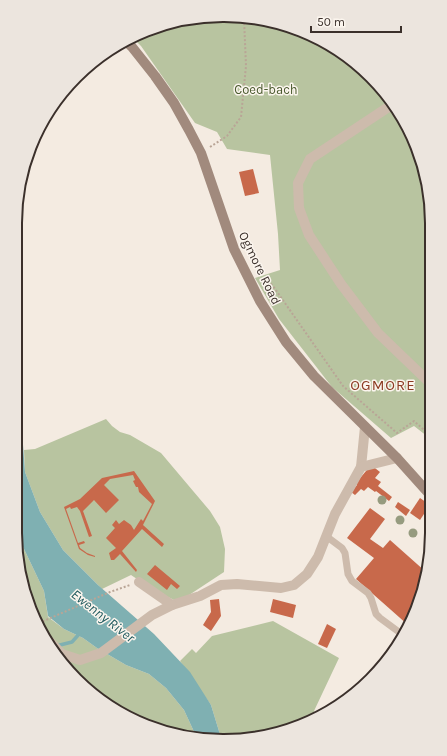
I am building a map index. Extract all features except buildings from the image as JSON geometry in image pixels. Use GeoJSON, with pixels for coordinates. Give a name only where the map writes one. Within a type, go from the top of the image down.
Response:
{"type":"FeatureCollection","features":[{"type":"Feature","properties":{"kind":"main road","name":"Ogmore Road"},"geometry":{"type":"LineString","coordinates":[[130,45],[174,102],[200,153],[234,249],[260,301],[286,342],[314,376],[397,458],[425,489]]}},
{"type":"Feature","properties":{"kind":"street"},"geometry":{"type":"LineString","coordinates":[[388,107],[310,159],[298,183],[300,208],[309,235],[341,284],[378,333],[425,378]]}},
{"type":"Feature","properties":{"kind":"street"},"geometry":{"type":"LineString","coordinates":[[64,655],[80,660],[100,652],[152,615],[172,605],[200,596],[221,585],[237,584],[281,588],[294,585],[307,574],[318,556],[335,514],[361,467],[365,427]]}},
{"type":"Feature","properties":{"kind":"street"},"geometry":{"type":"LineString","coordinates":[[361,467],[397,458]]}},
{"type":"Feature","properties":{"kind":"street"},"geometry":{"type":"LineString","coordinates":[[139,582],[172,605]]}},
{"type":"Feature","properties":{"kind":"lane"},"geometry":{"type":"LineString","coordinates":[[326,536],[345,552],[348,574],[352,581],[368,593],[376,614],[399,632]]}},
{"type":"Feature","properties":{"kind":"path"},"geometry":{"type":"LineString","coordinates":[[200,153],[227,136],[241,117],[246,66],[244,23]]}},
{"type":"Feature","properties":{"kind":"path"},"geometry":{"type":"LineString","coordinates":[[249,280],[269,283],[273,286],[343,386],[397,433],[414,421],[425,431]]}},
{"type":"Feature","properties":{"kind":"path"},"geometry":{"type":"LineString","coordinates":[[43,622],[110,592],[139,582]]}},
{"type":"Feature","properties":{"kind":"green space","name":"Coed-bach"},"geometry":{"type":"Polygon","coordinates":[[[210,22],[237,22],[263,26],[301,37],[324,49],[356,72],[383,101],[398,123],[410,146],[418,171],[425,210],[425,435],[414,426],[391,438],[332,387],[279,319],[255,278],[280,270],[270,155],[227,149],[217,132],[195,123],[137,42],[146,37],[184,26],[210,22]]]}},
{"type":"Feature","properties":{"kind":"green space"},"geometry":{"type":"Polygon","coordinates":[[[106,419],[120,432],[130,435],[161,453],[210,511],[220,527],[225,549],[224,572],[183,599],[176,601],[152,589],[131,575],[102,589],[63,550],[40,512],[25,472],[24,450],[35,449],[106,419]]]}},
{"type":"Feature","properties":{"kind":"green space"},"geometry":{"type":"Polygon","coordinates":[[[22,545],[44,591],[48,617],[64,629],[83,638],[126,665],[149,674],[166,688],[184,710],[194,732],[171,727],[146,719],[134,713],[112,700],[81,675],[56,644],[37,610],[26,572],[22,545]]]}},
{"type":"Feature","properties":{"kind":"green space"},"geometry":{"type":"Polygon","coordinates":[[[273,621],[339,658],[315,712],[301,719],[276,727],[237,734],[220,734],[211,705],[180,661],[192,649],[196,653],[212,636],[273,621]]]}},
{"type":"Feature","properties":{"kind":"water","name":"Ewenny River"},"geometry":{"type":"Polygon","coordinates":[[[22,431],[25,472],[40,512],[63,550],[98,585],[154,634],[190,672],[211,705],[220,734],[194,732],[184,710],[166,688],[149,674],[126,665],[83,638],[64,629],[48,616],[44,591],[22,545],[22,431]]]}},
{"type":"Feature","properties":{"kind":"waterway"},"geometry":{"type":"LineString","coordinates":[[57,646],[72,642],[80,633]]}},
{"type":"Feature","properties":{"kind":"district","name":"OGMORE"},"geometry":{"type":"Point","coordinates":[383,385]}}]}
